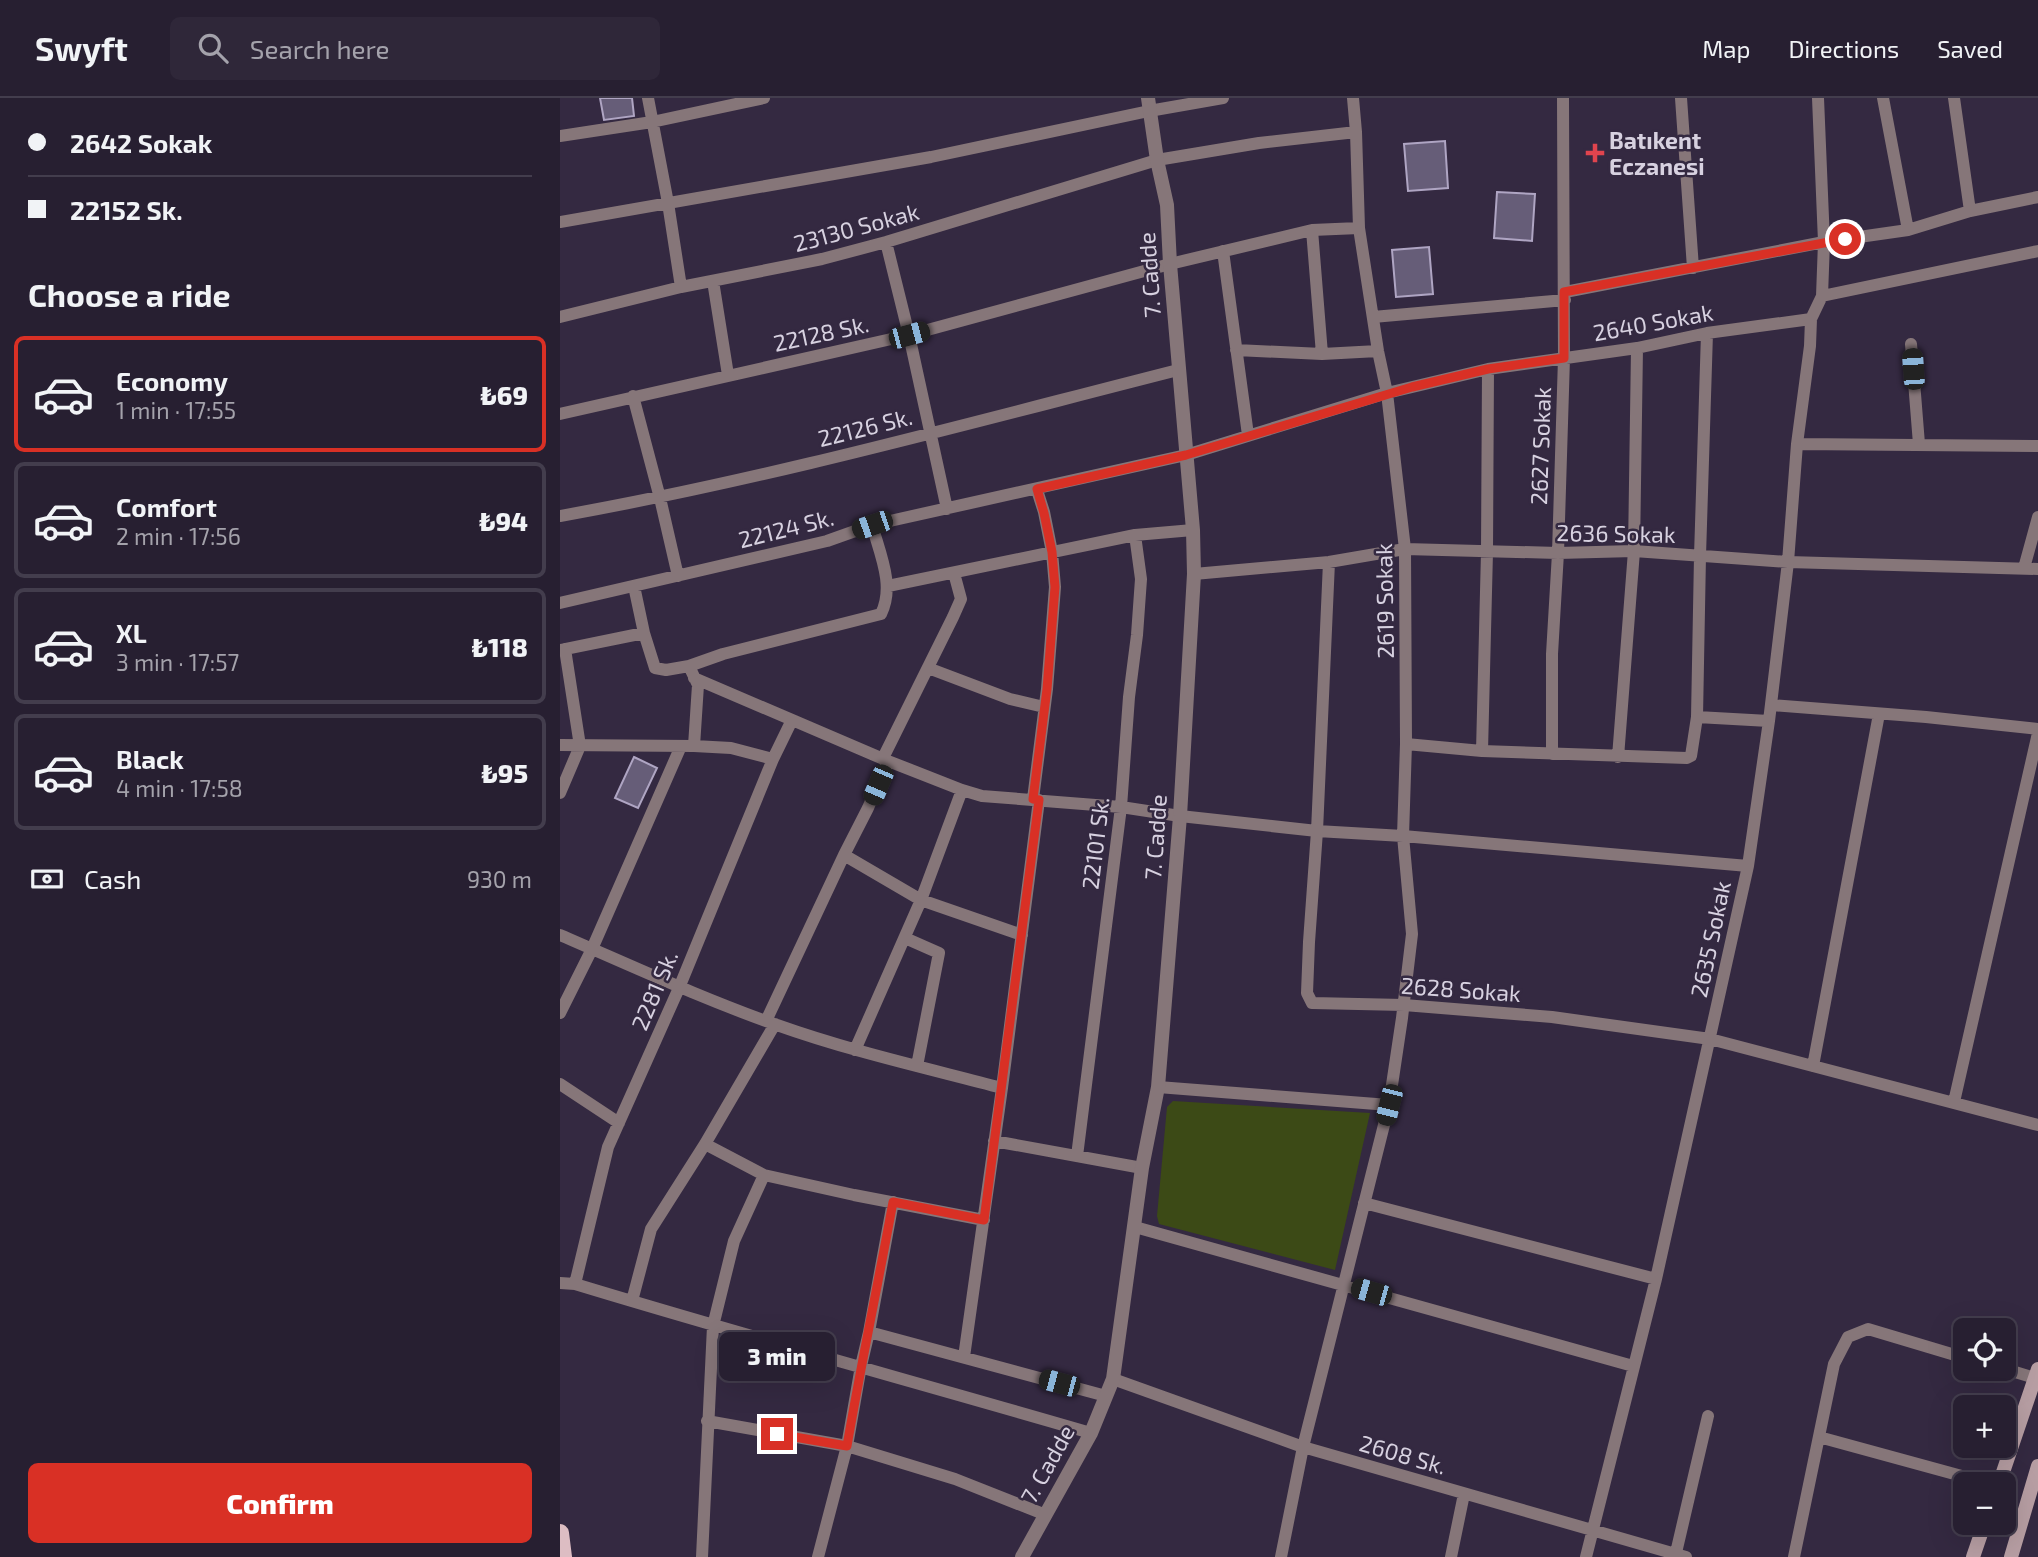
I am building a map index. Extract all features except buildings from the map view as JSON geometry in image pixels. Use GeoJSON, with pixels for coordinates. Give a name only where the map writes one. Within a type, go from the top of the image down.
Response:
{"type":"FeatureCollection","features":[{"type":"Feature","properties":{"kind":"main road"},"geometry":{"type":"LineString","coordinates":[[2003,1472],[2037,1374]]}},
{"type":"Feature","properties":{"kind":"main road"},"geometry":{"type":"LineString","coordinates":[[2011,1557],[2038,1466]]}},
{"type":"Feature","properties":{"kind":"main road"},"geometry":{"type":"LineString","coordinates":[[560,1533],[563,1557]]}},
{"type":"Feature","properties":{"kind":"main road"},"geometry":{"type":"LineString","coordinates":[[1973,1557],[1981,1535]]}},
{"type":"Feature","properties":{"kind":"street"},"geometry":{"type":"LineString","coordinates":[[648,98],[681,287]]}},
{"type":"Feature","properties":{"kind":"street"},"geometry":{"type":"LineString","coordinates":[[560,136],[652,122],[764,98]]}},
{"type":"Feature","properties":{"kind":"street"},"geometry":{"type":"LineString","coordinates":[[560,222],[931,157],[1149,104],[1223,98]]}},
{"type":"Feature","properties":{"kind":"street","name":"2619 Sokak"},"geometry":{"type":"LineString","coordinates":[[1281,1557],[1303,1447],[1389,1105],[1412,934],[1403,836],[1406,744],[1405,549],[1387,393],[1359,229],[1353,98]]}},
{"type":"Feature","properties":{"kind":"street","name":"2627 Sokak"},"geometry":{"type":"LineString","coordinates":[[1552,754],[1552,654],[1564,358],[1563,98]]}},
{"type":"Feature","properties":{"kind":"street"},"geometry":{"type":"LineString","coordinates":[[1681,98],[1693,268]]}},
{"type":"Feature","properties":{"kind":"street"},"geometry":{"type":"LineString","coordinates":[[1811,319],[1822,296],[1824,242],[1817,98]]}},
{"type":"Feature","properties":{"kind":"street"},"geometry":{"type":"LineString","coordinates":[[1883,98],[1908,230]]}},
{"type":"Feature","properties":{"kind":"street"},"geometry":{"type":"LineString","coordinates":[[1954,98],[1970,211]]}},
{"type":"Feature","properties":{"kind":"street","name":"7. Cadde"},"geometry":{"type":"LineString","coordinates":[[1022,1557],[1091,1433],[1113,1379],[1142,1168],[1158,1087],[1180,816],[1194,574],[1193,530],[1178,370],[1167,205],[1149,104]]}},
{"type":"Feature","properties":{"kind":"street","name":"23130 Sokak"},"geometry":{"type":"LineString","coordinates":[[560,317],[681,287],[822,260],[1157,160],[1259,143],[1356,132]]}},
{"type":"Feature","properties":{"kind":"street"},"geometry":{"type":"LineString","coordinates":[[1373,317],[1565,296],[1824,242],[1908,230],[1970,211],[2038,197]]}},
{"type":"Feature","properties":{"kind":"street","name":"22128 Sk."},"geometry":{"type":"LineString","coordinates":[[560,414],[909,335],[1170,264],[1312,230],[1359,229]]}},
{"type":"Feature","properties":{"kind":"street"},"geometry":{"type":"LineString","coordinates":[[1312,230],[1322,355]]}},
{"type":"Feature","properties":{"kind":"street"},"geometry":{"type":"LineString","coordinates":[[886,242],[947,509]]}},
{"type":"Feature","properties":{"kind":"street"},"geometry":{"type":"LineString","coordinates":[[1223,251],[1248,435]]}},
{"type":"Feature","properties":{"kind":"street"},"geometry":{"type":"LineString","coordinates":[[1822,296],[2038,251]]}},
{"type":"Feature","properties":{"kind":"street"},"geometry":{"type":"LineString","coordinates":[[713,281],[728,375]]}},
{"type":"Feature","properties":{"kind":"street","name":"2640 Sokak"},"geometry":{"type":"LineString","coordinates":[[1186,455],[1387,393],[1488,369],[1811,319]]}},
{"type":"Feature","properties":{"kind":"street","name":"2635 Sokak"},"geometry":{"type":"LineString","coordinates":[[1586,1557],[1656,1279],[1748,866],[1788,562],[1797,444],[1811,319]]}},
{"type":"Feature","properties":{"kind":"street"},"geometry":{"type":"LineString","coordinates":[[1406,744],[1482,751],[1618,757],[1691,756],[1697,717],[1707,333]]}},
{"type":"Feature","properties":{"kind":"street"},"geometry":{"type":"LineString","coordinates":[[1911,344],[1919,444]]}},
{"type":"Feature","properties":{"kind":"street"},"geometry":{"type":"LineString","coordinates":[[1618,757],[1634,551],[1637,348]]}},
{"type":"Feature","properties":{"kind":"street"},"geometry":{"type":"LineString","coordinates":[[1236,350],[1322,355],[1378,351]]}},
{"type":"Feature","properties":{"kind":"street"},"geometry":{"type":"LineString","coordinates":[[1482,751],[1488,369]]}},
{"type":"Feature","properties":{"kind":"street","name":"22126 Sk."},"geometry":{"type":"LineString","coordinates":[[560,516],[660,498],[769,473],[1178,370]]}},
{"type":"Feature","properties":{"kind":"street"},"geometry":{"type":"LineString","coordinates":[[633,396],[678,576]]}},
{"type":"Feature","properties":{"kind":"street"},"geometry":{"type":"LineString","coordinates":[[1797,444],[2038,446]]}},
{"type":"Feature","properties":{"kind":"street","name":"22124 Sk."},"geometry":{"type":"LineString","coordinates":[[560,603],[827,541],[872,525],[1186,455]]}},
{"type":"Feature","properties":{"kind":"street"},"geometry":{"type":"LineString","coordinates":[[964,1357],[1022,936],[1047,689],[1055,587],[1052,552],[1037,489]]}},
{"type":"Feature","properties":{"kind":"street"},"geometry":{"type":"LineString","coordinates":[[2024,568],[2038,517]]}},
{"type":"Feature","properties":{"kind":"street"},"geometry":{"type":"LineString","coordinates":[[692,672],[723,654],[881,614],[887,601],[888,586],[872,525]]}},
{"type":"Feature","properties":{"kind":"street"},"geometry":{"type":"LineString","coordinates":[[888,586],[1135,535],[1193,530]]}},
{"type":"Feature","properties":{"kind":"street","name":"22101 Sk."},"geometry":{"type":"LineString","coordinates":[[1077,1156],[1121,807],[1141,579],[1135,535]]}},
{"type":"Feature","properties":{"kind":"street","name":"2636 Sokak"},"geometry":{"type":"LineString","coordinates":[[1194,574],[1329,562],[1405,549],[1558,553],[1634,551],[1788,562],[2038,569]]}},
{"type":"Feature","properties":{"kind":"street","name":"2628 Sokak"},"geometry":{"type":"LineString","coordinates":[[1329,562],[1307,993],[1312,1003],[1404,1004],[1552,1017],[1710,1039],[2038,1125]]}},
{"type":"Feature","properties":{"kind":"street"},"geometry":{"type":"LineString","coordinates":[[632,1301],[651,1230],[705,1144],[770,1022],[961,599],[954,573]]}},
{"type":"Feature","properties":{"kind":"street"},"geometry":{"type":"LineString","coordinates":[[634,586],[655,668],[692,672],[792,720],[886,760],[982,796],[1121,807],[1317,831],[1748,866]]}},
{"type":"Feature","properties":{"kind":"street"},"geometry":{"type":"LineString","coordinates":[[560,793],[580,746],[562,650],[644,633]]}},
{"type":"Feature","properties":{"kind":"street"},"geometry":{"type":"LineString","coordinates":[[928,667],[1010,699],[1044,707]]}},
{"type":"Feature","properties":{"kind":"street"},"geometry":{"type":"LineString","coordinates":[[560,1013],[687,746],[698,685],[692,672]]}},
{"type":"Feature","properties":{"kind":"street"},"geometry":{"type":"LineString","coordinates":[[1771,705],[1926,717],[2038,731],[1954,1102]]}},
{"type":"Feature","properties":{"kind":"street"},"geometry":{"type":"LineString","coordinates":[[1813,1066],[1879,714]]}},
{"type":"Feature","properties":{"kind":"street"},"geometry":{"type":"LineString","coordinates":[[1697,717],[1769,722]]}},
{"type":"Feature","properties":{"kind":"street","name":"2281 Sk."},"geometry":{"type":"LineString","coordinates":[[575,1284],[608,1147],[680,988],[773,759],[792,720]]}},
{"type":"Feature","properties":{"kind":"street"},"geometry":{"type":"LineString","coordinates":[[560,745],[731,748],[773,759]]}},
{"type":"Feature","properties":{"kind":"street"},"geometry":{"type":"LineString","coordinates":[[855,1050],[921,900],[962,790]]}},
{"type":"Feature","properties":{"kind":"street"},"geometry":{"type":"LineString","coordinates":[[844,855],[921,900],[1022,936]]}},
{"type":"Feature","properties":{"kind":"street"},"geometry":{"type":"LineString","coordinates":[[560,935],[680,988],[770,1022],[855,1050],[1002,1088]]}},
{"type":"Feature","properties":{"kind":"street"},"geometry":{"type":"LineString","coordinates":[[905,938],[939,953],[917,1066]]}},
{"type":"Feature","properties":{"kind":"street"},"geometry":{"type":"LineString","coordinates":[[560,1084],[619,1124]]}},
{"type":"Feature","properties":{"kind":"street"},"geometry":{"type":"LineString","coordinates":[[1158,1087],[1389,1105]]}},
{"type":"Feature","properties":{"kind":"street"},"geometry":{"type":"LineString","coordinates":[[994,1141],[1142,1168]]}},
{"type":"Feature","properties":{"kind":"street"},"geometry":{"type":"LineString","coordinates":[[705,1144],[764,1175],[984,1220]]}},
{"type":"Feature","properties":{"kind":"street"},"geometry":{"type":"LineString","coordinates":[[702,1557],[713,1326],[734,1241],[764,1175]]}},
{"type":"Feature","properties":{"kind":"street"},"geometry":{"type":"LineString","coordinates":[[818,1557],[847,1446],[893,1202]]}},
{"type":"Feature","properties":{"kind":"street"},"geometry":{"type":"LineString","coordinates":[[1364,1203],[1656,1279]]}},
{"type":"Feature","properties":{"kind":"street"},"geometry":{"type":"LineString","coordinates":[[1135,1227],[1633,1366]]}},
{"type":"Feature","properties":{"kind":"street"},"geometry":{"type":"LineString","coordinates":[[560,1283],[575,1284],[1091,1433]]}},
{"type":"Feature","properties":{"kind":"street"},"geometry":{"type":"LineString","coordinates":[[1794,1557],[1834,1364],[1848,1336],[1868,1329],[1953,1354]]}},
{"type":"Feature","properties":{"kind":"street"},"geometry":{"type":"LineString","coordinates":[[869,1332],[1106,1396]]}},
{"type":"Feature","properties":{"kind":"street"},"geometry":{"type":"LineString","coordinates":[[2016,1370],[2037,1374]]}},
{"type":"Feature","properties":{"kind":"street","name":"2608 Sk."},"geometry":{"type":"LineString","coordinates":[[1113,1379],[1303,1447],[1678,1556]]}},
{"type":"Feature","properties":{"kind":"street"},"geometry":{"type":"LineString","coordinates":[[1678,1556],[1708,1416]]}},
{"type":"Feature","properties":{"kind":"street"},"geometry":{"type":"LineString","coordinates":[[707,1421],[847,1446],[955,1479],[1046,1515]]}},
{"type":"Feature","properties":{"kind":"street"},"geometry":{"type":"LineString","coordinates":[[1819,1437],[1953,1474]]}},
{"type":"Feature","properties":{"kind":"street"},"geometry":{"type":"LineString","coordinates":[[1451,1557],[1464,1494]]}},
{"type":"Feature","properties":{"kind":"green space"},"geometry":{"type":"Polygon","coordinates":[[[1173,1101],[1370,1113],[1335,1270],[1159,1224],[1157,1216],[1167,1107],[1173,1101]]]}},
{"type":"Feature","properties":{"kind":"place","name":"Batıkent Eczanesi"},"geometry":{"type":"Point","coordinates":[1595,153]}},
{"type":"Feature","properties":{"kind":"route"},"geometry":{"type":"LineString","coordinates":[[777,1434],[847,1446],[893,1202],[984,1220],[1039,800],[1033,799],[1047,689],[1055,587],[1052,552],[1037,489],[1186,455],[1387,393],[1488,369],[1564,358],[1564,292],[1845,239]]}}]}
